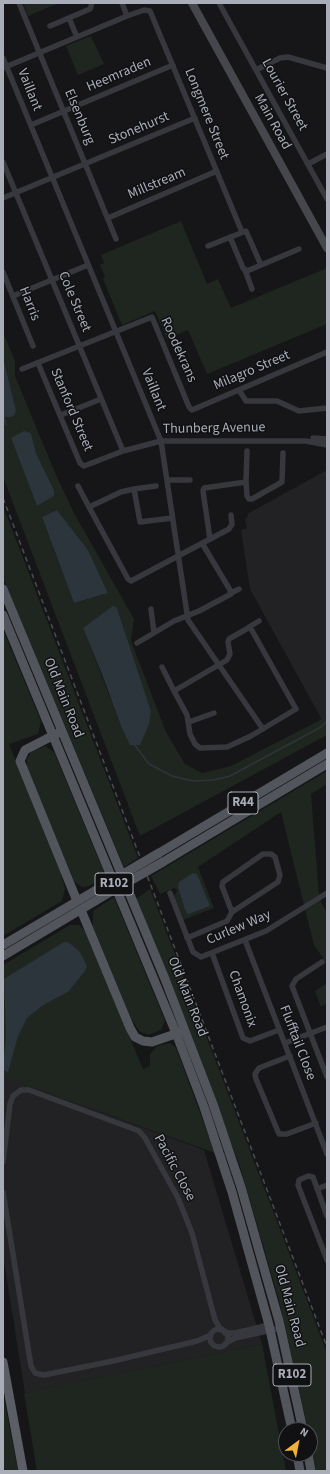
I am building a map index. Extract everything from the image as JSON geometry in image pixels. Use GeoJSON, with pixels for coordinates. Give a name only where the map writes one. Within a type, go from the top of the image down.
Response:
{"type":"FeatureCollection","features":[{"type":"Feature","properties":{"kind":"highway"},"geometry":{"type":"LineString","coordinates":[[3,1362],[23,1471]]}},
{"type":"Feature","properties":{"kind":"main road","name":"Main Road"},"geometry":{"type":"LineString","coordinates":[[194,4],[327,248]]}},
{"type":"Feature","properties":{"kind":"main road","name":"Old Main Road"},"geometry":{"type":"LineString","coordinates":[[3,589],[57,733],[204,1107],[232,1192],[270,1328],[290,1422]]}},
{"type":"Feature","properties":{"kind":"main road","name":"Old Main Road"},"geometry":{"type":"LineString","coordinates":[[3,615],[57,733],[185,1030],[241,1187],[281,1328],[301,1422]]}},
{"type":"Feature","properties":{"kind":"main road"},"geometry":{"type":"LineString","coordinates":[[57,733],[25,750],[20,761],[77,901]]}},
{"type":"Feature","properties":{"kind":"main road","name":"R44"},"geometry":{"type":"LineString","coordinates":[[3,945],[327,753]]}},
{"type":"Feature","properties":{"kind":"main road","name":"R44"},"geometry":{"type":"LineString","coordinates":[[3,956],[327,764]]}},
{"type":"Feature","properties":{"kind":"main road"},"geometry":{"type":"LineString","coordinates":[[81,910],[135,1037],[147,1042],[185,1030]]}},
{"type":"Feature","properties":{"kind":"street","name":"Elsenburg"},"geometry":{"type":"LineString","coordinates":[[19,3],[116,240]]}},
{"type":"Feature","properties":{"kind":"street"},"geometry":{"type":"LineString","coordinates":[[50,26],[90,9],[92,3]]}},
{"type":"Feature","properties":{"kind":"street"},"geometry":{"type":"LineString","coordinates":[[5,67],[127,16],[122,3]]}},
{"type":"Feature","properties":{"kind":"street","name":"Lourier Street"},"geometry":{"type":"LineString","coordinates":[[219,3],[327,200]]}},
{"type":"Feature","properties":{"kind":"street","name":"Longmere Street"},"geometry":{"type":"LineString","coordinates":[[127,16],[144,10],[151,12],[242,232],[248,232],[261,265]]}},
{"type":"Feature","properties":{"kind":"street"},"geometry":{"type":"LineString","coordinates":[[69,18],[77,37]]}},
{"type":"Feature","properties":{"kind":"street"},"geometry":{"type":"LineString","coordinates":[[256,70],[280,58],[288,57],[327,68]]}},
{"type":"Feature","properties":{"kind":"street","name":"Vaillant"},"geometry":{"type":"LineString","coordinates":[[3,58],[5,67],[31,125],[161,441],[188,622],[263,729]]}},
{"type":"Feature","properties":{"kind":"street","name":"Heemraden"},"geometry":{"type":"LineString","coordinates":[[31,125],[173,65]]}},
{"type":"Feature","properties":{"kind":"street","name":"Stonehurst"},"geometry":{"type":"LineString","coordinates":[[3,198],[195,118]]}},
{"type":"Feature","properties":{"kind":"street"},"geometry":{"type":"LineString","coordinates":[[308,164],[327,154]]}},
{"type":"Feature","properties":{"kind":"street","name":"Cole Street"},"geometry":{"type":"LineString","coordinates":[[3,162],[123,451]]}},
{"type":"Feature","properties":{"kind":"street","name":"Millstream"},"geometry":{"type":"LineString","coordinates":[[108,218],[217,172]]}},
{"type":"Feature","properties":{"kind":"street"},"geometry":{"type":"LineString","coordinates":[[208,246],[242,232]]}},
{"type":"Feature","properties":{"kind":"street"},"geometry":{"type":"LineString","coordinates":[[230,237],[252,289]]}},
{"type":"Feature","properties":{"kind":"street"},"geometry":{"type":"LineString","coordinates":[[245,270],[299,249]]}},
{"type":"Feature","properties":{"kind":"street"},"geometry":{"type":"LineString","coordinates":[[13,296],[88,265]]}},
{"type":"Feature","properties":{"kind":"street","name":"Harris"},"geometry":{"type":"LineString","coordinates":[[3,272],[33,346]]}},
{"type":"Feature","properties":{"kind":"street","name":"Roodekrans"},"geometry":{"type":"LineString","coordinates":[[116,331],[152,317],[189,405]]}},
{"type":"Feature","properties":{"kind":"street"},"geometry":{"type":"LineString","coordinates":[[22,369],[116,331]]}},
{"type":"Feature","properties":{"kind":"street","name":"Milagro Street"},"geometry":{"type":"LineString","coordinates":[[189,405],[190,409],[193,409],[327,352]]}},
{"type":"Feature","properties":{"kind":"street","name":"Stanford Street"},"geometry":{"type":"LineString","coordinates":[[38,363],[80,463],[84,466]]}},
{"type":"Feature","properties":{"kind":"street"},"geometry":{"type":"LineString","coordinates":[[239,390],[246,401],[277,401],[299,411],[327,408]]}},
{"type":"Feature","properties":{"kind":"street"},"geometry":{"type":"LineString","coordinates":[[60,415],[101,399]]}},
{"type":"Feature","properties":{"kind":"street","name":"Thunberg Avenue"},"geometry":{"type":"LineString","coordinates":[[84,466],[123,451],[161,441],[325,442]]}},
{"type":"Feature","properties":{"kind":"street"},"geometry":{"type":"LineString","coordinates":[[246,450],[247,496],[251,499],[281,483],[283,479],[283,453]]}},
{"type":"Feature","properties":{"kind":"street"},"geometry":{"type":"LineString","coordinates":[[167,480],[190,480]]}},
{"type":"Feature","properties":{"kind":"street"},"geometry":{"type":"LineString","coordinates":[[210,539],[203,489],[246,482]]}},
{"type":"Feature","properties":{"kind":"street"},"geometry":{"type":"LineString","coordinates":[[78,486],[129,580],[132,581],[177,555],[229,529],[232,522],[231,515]]}},
{"type":"Feature","properties":{"kind":"street"},"geometry":{"type":"LineString","coordinates":[[89,507],[121,492],[156,486]]}},
{"type":"Feature","properties":{"kind":"street"},"geometry":{"type":"LineString","coordinates":[[134,489],[140,522],[172,518]]}},
{"type":"Feature","properties":{"kind":"street"},"geometry":{"type":"LineString","coordinates":[[202,543],[231,593]]}},
{"type":"Feature","properties":{"kind":"street"},"geometry":{"type":"LineString","coordinates":[[137,643],[174,621],[187,616],[239,589]]}},
{"type":"Feature","properties":{"kind":"street"},"geometry":{"type":"LineString","coordinates":[[151,609],[154,633]]}},
{"type":"Feature","properties":{"kind":"street"},"geometry":{"type":"LineString","coordinates":[[174,691],[219,666],[229,658],[229,639],[259,621]]}},
{"type":"Feature","properties":{"kind":"street"},"geometry":{"type":"LineString","coordinates":[[162,667],[189,722],[190,734],[195,744],[200,748],[227,746],[263,729],[294,711],[296,708],[252,629],[248,627]]}},
{"type":"Feature","properties":{"kind":"street"},"geometry":{"type":"LineString","coordinates":[[189,722],[214,713]]}},
{"type":"Feature","properties":{"kind":"street"},"geometry":{"type":"LineString","coordinates":[[187,938],[227,921],[232,912],[279,880],[275,858],[271,854],[263,854],[223,882],[222,886],[232,912]]}},
{"type":"Feature","properties":{"kind":"street","name":"Curlew Way"},"geometry":{"type":"LineString","coordinates":[[170,893],[193,952],[197,956],[202,957],[245,940],[288,919],[327,893]]}},
{"type":"Feature","properties":{"kind":"street","name":"Flufftail Close"},"geometry":{"type":"LineString","coordinates":[[245,940],[327,1154]]}},
{"type":"Feature","properties":{"kind":"street","name":"Chamonix"},"geometry":{"type":"LineString","coordinates":[[212,953],[243,1038],[250,1041],[279,1030]]}},
{"type":"Feature","properties":{"kind":"street"},"geometry":{"type":"LineString","coordinates":[[322,962],[296,979],[292,986],[327,1077]]}},
{"type":"Feature","properties":{"kind":"street"},"geometry":{"type":"LineString","coordinates":[[284,1043],[327,1027]]}},
{"type":"Feature","properties":{"kind":"street"},"geometry":{"type":"LineString","coordinates":[[290,1056],[260,1068],[256,1074],[256,1079],[279,1134],[284,1135],[316,1123]]}},
{"type":"Feature","properties":{"kind":"street","name":"Pacific Close"},"geometry":{"type":"LineString","coordinates":[[3,1162],[10,1104],[13,1096],[21,1090],[29,1090],[139,1131],[145,1138],[178,1198],[190,1226],[215,1320]]}},
{"type":"Feature","properties":{"kind":"street"},"geometry":{"type":"LineString","coordinates":[[327,1216],[313,1178],[310,1176],[298,1182],[327,1260]]}},
{"type":"Feature","properties":{"kind":"street"},"geometry":{"type":"LineString","coordinates":[[317,1189],[327,1185]]}},
{"type":"Feature","properties":{"kind":"street"},"geometry":{"type":"LineString","coordinates":[[3,1192],[31,1366],[35,1373],[44,1375],[113,1361],[197,1341],[212,1333],[223,1331],[235,1333],[281,1328]]}},
{"type":"Feature","properties":{"kind":"street"},"geometry":{"type":"LineString","coordinates":[[215,1320],[228,1338],[226,1343]]}},
{"type":"Feature","properties":{"kind":"street"},"geometry":{"type":"LineString","coordinates":[[212,1344],[212,1333],[215,1320]]}},
{"type":"Feature","properties":{"kind":"street"},"geometry":{"type":"LineString","coordinates":[[197,1341],[219,1347],[235,1338],[270,1328]]}},
{"type":"Feature","properties":{"kind":"shaded area"},"geometry":{"type":"Polygon","coordinates":[[[23,3],[59,3],[28,16],[23,3]]]}},
{"type":"Feature","properties":{"kind":"shaded area"},"geometry":{"type":"Polygon","coordinates":[[[91,36],[104,64],[78,75],[66,46],[91,36]]]}},
{"type":"Feature","properties":{"kind":"shaded area"},"geometry":{"type":"Polygon","coordinates":[[[181,221],[207,284],[218,279],[231,308],[327,268],[327,324],[207,374],[188,330],[167,339],[155,311],[122,325],[103,279],[105,276],[100,265],[104,263],[101,255],[181,221]]]}},
{"type":"Feature","properties":{"kind":"shaded area"},"geometry":{"type":"Polygon","coordinates":[[[3,332],[15,361],[15,376],[56,475],[74,513],[134,619],[131,641],[166,732],[185,764],[202,773],[231,766],[322,719],[327,729],[327,735],[140,836],[3,477],[3,413],[5,417],[16,410],[3,357],[3,332]],[[31,433],[11,438],[37,506],[54,496],[54,490],[36,453],[31,433]],[[57,510],[42,517],[74,603],[108,593],[88,550],[57,510]],[[117,608],[104,614],[83,628],[121,726],[151,711],[117,608]]]}},
{"type":"Feature","properties":{"kind":"shaded area"},"geometry":{"type":"Polygon","coordinates":[[[3,357],[16,410],[14,416],[9,417],[4,417],[3,413],[3,357]]]}},
{"type":"Feature","properties":{"kind":"shaded area"},"geometry":{"type":"Polygon","coordinates":[[[24,431],[31,433],[36,453],[54,490],[54,496],[37,506],[11,438],[24,431]]]}},
{"type":"Feature","properties":{"kind":"shaded area"},"geometry":{"type":"Polygon","coordinates":[[[327,470],[327,729],[250,589],[241,530],[247,528],[245,520],[249,513],[327,470]]]}},
{"type":"Feature","properties":{"kind":"shaded area"},"geometry":{"type":"Polygon","coordinates":[[[3,506],[138,858],[124,867],[3,578],[3,506]]]}},
{"type":"Feature","properties":{"kind":"shaded area"},"geometry":{"type":"Polygon","coordinates":[[[57,510],[88,550],[108,593],[74,603],[42,517],[57,510]]]}},
{"type":"Feature","properties":{"kind":"shaded area"},"geometry":{"type":"Polygon","coordinates":[[[113,606],[117,608],[151,711],[149,724],[140,745],[130,745],[121,726],[83,628],[113,606]]]}},
{"type":"Feature","properties":{"kind":"shaded area"},"geometry":{"type":"Polygon","coordinates":[[[3,630],[41,721],[38,734],[9,744],[61,874],[65,889],[62,901],[3,936],[3,630]]]}},
{"type":"Feature","properties":{"kind":"shaded area"},"geometry":{"type":"Polygon","coordinates":[[[45,746],[54,752],[106,877],[89,886],[82,887],[74,881],[27,768],[27,759],[31,752],[45,746]]]}},
{"type":"Feature","properties":{"kind":"shaded area"},"geometry":{"type":"Polygon","coordinates":[[[327,771],[327,784],[311,794],[319,895],[304,905],[281,812],[198,867],[214,908],[183,920],[174,896],[177,891],[175,888],[160,894],[151,876],[327,771]]]}},
{"type":"Feature","properties":{"kind":"shaded area"},"geometry":{"type":"Polygon","coordinates":[[[193,873],[197,874],[210,906],[188,914],[185,910],[178,887],[179,882],[193,873]]]}},
{"type":"Feature","properties":{"kind":"shaded area"},"geometry":{"type":"Polygon","coordinates":[[[150,889],[327,1353],[327,1471],[316,1471],[314,1462],[318,1462],[318,1422],[306,1422],[279,1300],[240,1166],[136,899],[150,889]]]}},
{"type":"Feature","properties":{"kind":"shaded area"},"geometry":{"type":"Polygon","coordinates":[[[114,897],[165,1021],[161,1030],[148,1035],[139,1031],[131,1018],[93,927],[93,911],[114,897]]]}},
{"type":"Feature","properties":{"kind":"shaded area"},"geometry":{"type":"Polygon","coordinates":[[[320,900],[327,913],[327,964],[314,945],[305,910],[320,900]]]}},
{"type":"Feature","properties":{"kind":"shaded area"},"geometry":{"type":"Polygon","coordinates":[[[70,925],[79,925],[85,931],[143,1069],[150,1066],[150,1054],[157,1046],[170,1043],[176,1048],[215,1153],[3,1077],[3,965],[70,925]]]}},
{"type":"Feature","properties":{"kind":"shaded area"},"geometry":{"type":"Polygon","coordinates":[[[64,942],[68,942],[80,952],[87,966],[85,971],[68,992],[43,1005],[27,1018],[18,1036],[8,1072],[3,1070],[6,1035],[4,979],[64,942]]]}},
{"type":"Feature","properties":{"kind":"shaded area"},"geometry":{"type":"Polygon","coordinates":[[[327,983],[327,1003],[321,1007],[315,991],[327,983]]]}},
{"type":"Feature","properties":{"kind":"shaded area"},"geometry":{"type":"Polygon","coordinates":[[[4,1077],[204,1150],[262,1344],[25,1393],[3,1255],[4,1077]]]}},
{"type":"Feature","properties":{"kind":"shaded area"},"geometry":{"type":"Polygon","coordinates":[[[262,1344],[278,1429],[278,1462],[284,1462],[286,1471],[37,1471],[24,1393],[262,1344]]]}},
{"type":"Feature","properties":{"kind":"shaded area"},"geometry":{"type":"Polygon","coordinates":[[[3,1393],[18,1471],[5,1471],[3,1460],[3,1393]]]}},
{"type":"Feature","properties":{"kind":"waterway"},"geometry":{"type":"LineString","coordinates":[[4,417],[6,425]]}},
{"type":"Feature","properties":{"kind":"waterway"},"geometry":{"type":"LineString","coordinates":[[134,744],[149,764],[172,776],[193,781],[214,780],[230,776],[321,727],[327,721]]}},
{"type":"Feature","properties":{"kind":"railway"},"geometry":{"type":"LineString","coordinates":[[3,498],[327,1347]]}}]}
